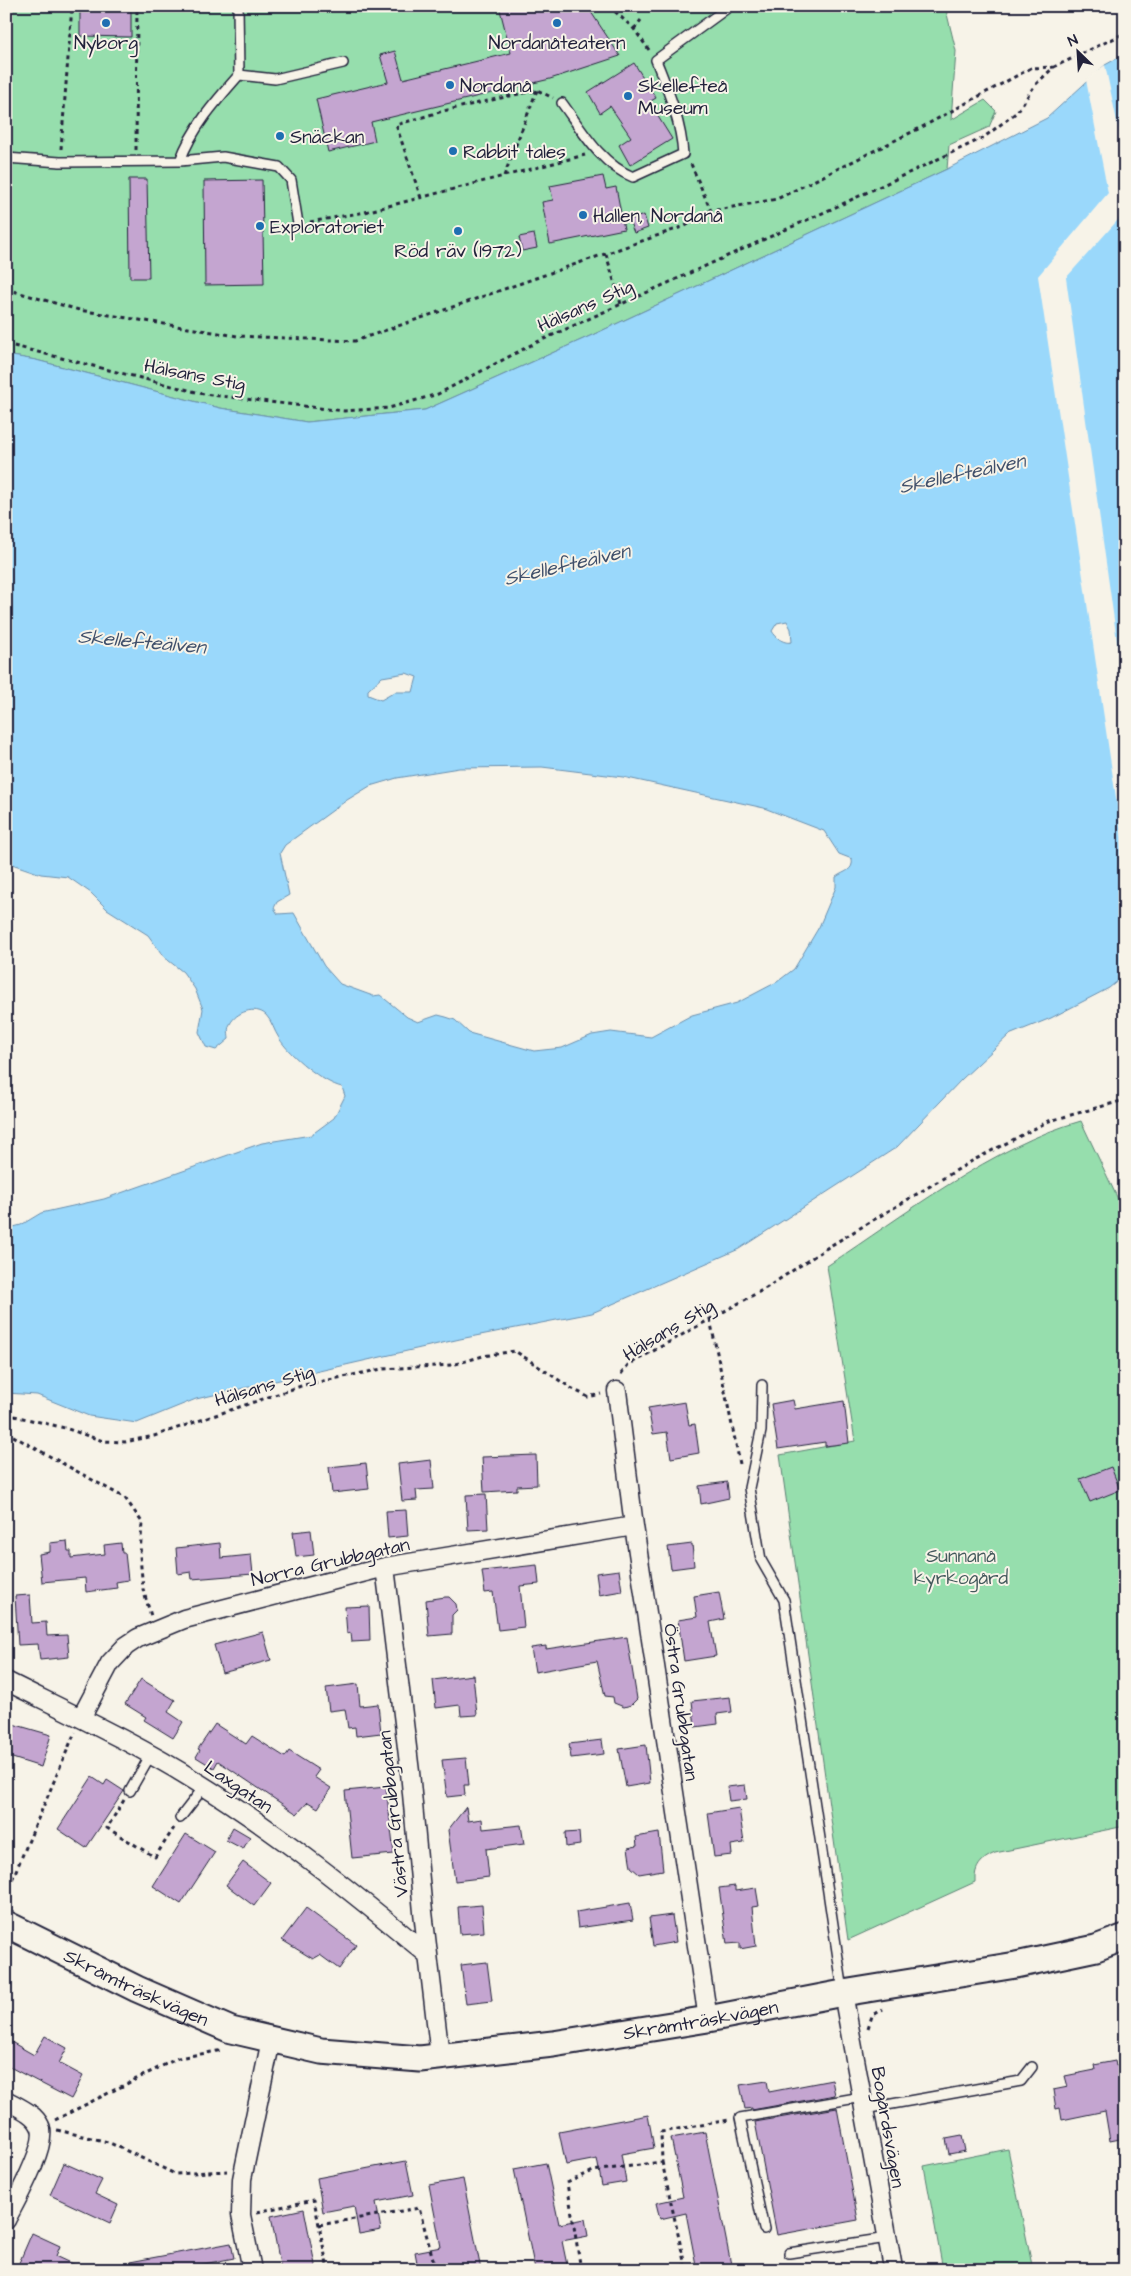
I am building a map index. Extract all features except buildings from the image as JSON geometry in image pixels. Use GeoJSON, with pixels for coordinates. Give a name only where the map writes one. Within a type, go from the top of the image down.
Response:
{"type":"FeatureCollection","features":[{"type":"Feature","properties":{"kind":"main road","name":"Skråmträskvägen"},"geometry":{"type":"LineString","coordinates":[[6,1924],[137,1988],[223,2026],[271,2040],[321,2051],[420,2059],[553,2044],[708,2019],[843,1993],[1016,1965],[1096,1948],[1125,1937]]}},
{"type":"Feature","properties":{"kind":"street","name":"Östra Grubbgatan"},"geometry":{"type":"LineString","coordinates":[[617,1391],[634,1526],[708,2019]]}},
{"type":"Feature","properties":{"kind":"street","name":"Norra Grubbgatan"},"geometry":{"type":"LineString","coordinates":[[81,1718],[110,1663],[126,1646],[184,1619],[385,1567],[634,1526]]}},
{"type":"Feature","properties":{"kind":"street","name":"Västra Grubbgatan"},"geometry":{"type":"LineString","coordinates":[[385,1567],[410,1772],[440,2056]]}},
{"type":"Feature","properties":{"kind":"street","name":"Laxgatan"},"geometry":{"type":"LineString","coordinates":[[6,1681],[81,1718],[204,1787],[333,1878],[428,1955]]}},
{"type":"Feature","properties":{"kind":"street","name":"Bogårdsvägen"},"geometry":{"type":"LineString","coordinates":[[843,1993],[887,2238],[889,2269]]}},
{"type":"Feature","properties":{"kind":"street"},"geometry":{"type":"LineString","coordinates":[[252,2270],[242,2215],[244,2170],[271,2040]]}},
{"type":"Feature","properties":{"kind":"street"},"geometry":{"type":"LineString","coordinates":[[6,2100],[31,2114],[41,2127],[38,2154],[6,2220]]}},
{"type":"Feature","properties":{"kind":"lane"},"geometry":{"type":"LineString","coordinates":[[180,161],[187,142],[219,98],[239,75],[238,6]]}},
{"type":"Feature","properties":{"kind":"lane"},"geometry":{"type":"LineString","coordinates":[[562,103],[598,151],[618,171],[632,177],[682,154],[682,140],[672,100],[656,60],[730,6]]}},
{"type":"Feature","properties":{"kind":"lane"},"geometry":{"type":"LineString","coordinates":[[239,75],[275,79],[343,63]]}},
{"type":"Feature","properties":{"kind":"lane"},"geometry":{"type":"LineString","coordinates":[[6,158],[60,162],[180,161],[223,157],[279,167],[291,180],[298,224]]}},
{"type":"Feature","properties":{"kind":"lane"},"geometry":{"type":"LineString","coordinates":[[762,1385],[762,1431],[749,1488],[761,1560],[784,1600],[843,1993]]}},
{"type":"Feature","properties":{"kind":"lane"},"geometry":{"type":"LineString","coordinates":[[130,1791],[150,1756]]}},
{"type":"Feature","properties":{"kind":"lane"},"geometry":{"type":"LineString","coordinates":[[180,1818],[204,1787]]}},
{"type":"Feature","properties":{"kind":"lane"},"geometry":{"type":"LineString","coordinates":[[764,2229],[740,2118],[1021,2081],[1032,2067]]}},
{"type":"Feature","properties":{"kind":"lane"},"geometry":{"type":"LineString","coordinates":[[789,2252],[887,2238]]}},
{"type":"Feature","properties":{"kind":"path"},"geometry":{"type":"LineString","coordinates":[[60,162],[72,6]]}},
{"type":"Feature","properties":{"kind":"path"},"geometry":{"type":"LineString","coordinates":[[136,161],[137,6]]}},
{"type":"Feature","properties":{"kind":"path"},"geometry":{"type":"LineString","coordinates":[[609,6],[634,29],[656,60]]}},
{"type":"Feature","properties":{"kind":"path"},"geometry":{"type":"LineString","coordinates":[[634,29],[641,20]]}},
{"type":"Feature","properties":{"kind":"path","name":"Hälsans Stig"},"geometry":{"type":"LineString","coordinates":[[6,344],[204,394],[344,410],[389,408],[438,394],[533,344],[983,138],[1017,112],[1035,85],[1054,67],[1125,33]]}},
{"type":"Feature","properties":{"kind":"path"},"geometry":{"type":"LineString","coordinates":[[6,289],[79,310],[237,336],[355,341],[685,226],[711,212],[777,199],[924,126],[1031,68],[1054,67]]}},
{"type":"Feature","properties":{"kind":"path"},"geometry":{"type":"LineString","coordinates":[[504,177],[537,90]]}},
{"type":"Feature","properties":{"kind":"path"},"geometry":{"type":"LineString","coordinates":[[421,198],[396,125],[443,111],[537,90],[562,103]]}},
{"type":"Feature","properties":{"kind":"path"},"geometry":{"type":"LineString","coordinates":[[298,224],[365,212],[598,151]]}},
{"type":"Feature","properties":{"kind":"path"},"geometry":{"type":"LineString","coordinates":[[682,154],[694,166],[711,212]]}},
{"type":"Feature","properties":{"kind":"path"},"geometry":{"type":"LineString","coordinates":[[606,254],[621,304]]}},
{"type":"Feature","properties":{"kind":"path","name":"Hälsans Stig"},"geometry":{"type":"LineString","coordinates":[[6,1414],[65,1428],[102,1441],[125,1442],[154,1436],[304,1385],[382,1369],[452,1365],[483,1356],[515,1351],[588,1397],[617,1391],[619,1377],[628,1365],[766,1288],[830,1246],[964,1166],[1049,1121],[1125,1100]]}},
{"type":"Feature","properties":{"kind":"path"},"geometry":{"type":"LineString","coordinates":[[710,1319],[737,1454],[749,1488]]}},
{"type":"Feature","properties":{"kind":"path"},"geometry":{"type":"LineString","coordinates":[[6,1432],[125,1498],[135,1510],[142,1522],[140,1556],[143,1589],[147,1607],[157,1630]]}},
{"type":"Feature","properties":{"kind":"path"},"geometry":{"type":"LineString","coordinates":[[6,1894],[81,1718]]}},
{"type":"Feature","properties":{"kind":"path"},"geometry":{"type":"LineString","coordinates":[[130,1791],[107,1828],[156,1857],[180,1818]]}},
{"type":"Feature","properties":{"kind":"path"},"geometry":{"type":"LineString","coordinates":[[41,2127],[142,2078],[178,2058],[225,2050]]}},
{"type":"Feature","properties":{"kind":"path"},"geometry":{"type":"LineString","coordinates":[[686,2270],[662,2162],[661,2132],[740,2118]]}},
{"type":"Feature","properties":{"kind":"path"},"geometry":{"type":"LineString","coordinates":[[41,2127],[108,2142],[176,2174],[244,2170]]}},
{"type":"Feature","properties":{"kind":"path"},"geometry":{"type":"LineString","coordinates":[[581,2270],[567,2183],[593,2172],[662,2162]]}},
{"type":"Feature","properties":{"kind":"path"},"geometry":{"type":"LineString","coordinates":[[242,2215],[314,2200],[328,2270]]}},
{"type":"Feature","properties":{"kind":"path"},"geometry":{"type":"LineString","coordinates":[[319,2225],[418,2208],[436,2270]]}},
{"type":"Feature","properties":{"kind":"green space"},"geometry":{"type":"Polygon","coordinates":[[[6,6],[945,6],[956,51],[951,120],[985,100],[996,111],[989,127],[949,145],[947,169],[599,332],[425,410],[307,422],[220,408],[36,360],[6,355],[6,6]]]}},
{"type":"Feature","properties":{"kind":"green space","name":"Sunnanå kyrkogård"},"geometry":{"type":"Polygon","coordinates":[[[1081,1121],[1125,1214],[1125,1826],[995,1853],[979,1864],[975,1882],[848,1940],[780,1455],[855,1441],[827,1266],[918,1204],[982,1164],[1048,1132],[1081,1121]]]}},
{"type":"Feature","properties":{"kind":"green space"},"geometry":{"type":"Polygon","coordinates":[[[1008,2149],[1033,2270],[943,2270],[924,2166],[1008,2149]]]}},
{"type":"Feature","properties":{"kind":"water","name":"Skellefteälven"},"geometry":{"type":"Polygon","coordinates":[[[1125,54],[1125,975],[1109,988],[1051,1018],[1009,1035],[962,1079],[897,1147],[739,1249],[592,1313],[460,1339],[196,1399],[137,1423],[89,1416],[37,1395],[6,1393],[6,1229],[21,1225],[41,1213],[104,1199],[262,1143],[311,1135],[334,1118],[345,1096],[342,1087],[316,1074],[290,1052],[279,1038],[268,1017],[257,1010],[246,1011],[237,1016],[229,1026],[229,1039],[216,1050],[206,1047],[199,1032],[203,1009],[195,989],[183,972],[164,957],[148,935],[107,909],[91,893],[68,877],[41,874],[6,862],[6,355],[36,360],[220,408],[307,422],[425,410],[599,332],[947,169],[1047,118],[1105,65],[1125,54]],[[787,621],[777,623],[772,631],[781,640],[792,642],[791,629],[787,621]],[[406,673],[382,677],[368,690],[368,695],[381,700],[395,692],[413,692],[417,677],[406,673]],[[542,767],[459,768],[397,778],[370,786],[347,800],[285,845],[280,853],[289,895],[277,902],[274,908],[278,914],[294,913],[324,966],[340,984],[373,996],[380,995],[407,1017],[418,1022],[438,1015],[455,1020],[469,1033],[534,1051],[562,1048],[592,1035],[611,1032],[651,1037],[692,1015],[737,1003],[777,982],[794,969],[819,927],[836,887],[836,877],[848,870],[852,863],[852,859],[839,854],[824,831],[764,808],[623,777],[542,767]]]}},
{"type":"Feature","properties":{"kind":"pier"},"geometry":{"type":"Polygon","coordinates":[[[1105,65],[1125,159],[1125,212],[1066,278],[1125,698],[1125,858],[1038,276],[1108,193],[1086,80],[1105,65]]]}},
{"type":"Feature","properties":{"kind":"place","name":"Nyborg"},"geometry":{"type":"Point","coordinates":[106,23]}},
{"type":"Feature","properties":{"kind":"place","name":"Nordanåteatern"},"geometry":{"type":"Point","coordinates":[557,23]}},
{"type":"Feature","properties":{"kind":"place","name":"Nordanå"},"geometry":{"type":"Point","coordinates":[450,85]}},
{"type":"Feature","properties":{"kind":"place","name":"Skellefteå Museum"},"geometry":{"type":"Point","coordinates":[628,96]}},
{"type":"Feature","properties":{"kind":"place","name":"Snäckan"},"geometry":{"type":"Point","coordinates":[280,136]}},
{"type":"Feature","properties":{"kind":"place","name":"Rabbit tales"},"geometry":{"type":"Point","coordinates":[453,151]}},
{"type":"Feature","properties":{"kind":"place","name":"Hallen, Nordanå"},"geometry":{"type":"Point","coordinates":[583,215]}},
{"type":"Feature","properties":{"kind":"place","name":"Exploratoriet"},"geometry":{"type":"Point","coordinates":[260,226]}},
{"type":"Feature","properties":{"kind":"place","name":"Röd räv (1972)"},"geometry":{"type":"Point","coordinates":[458,231]}}]}
